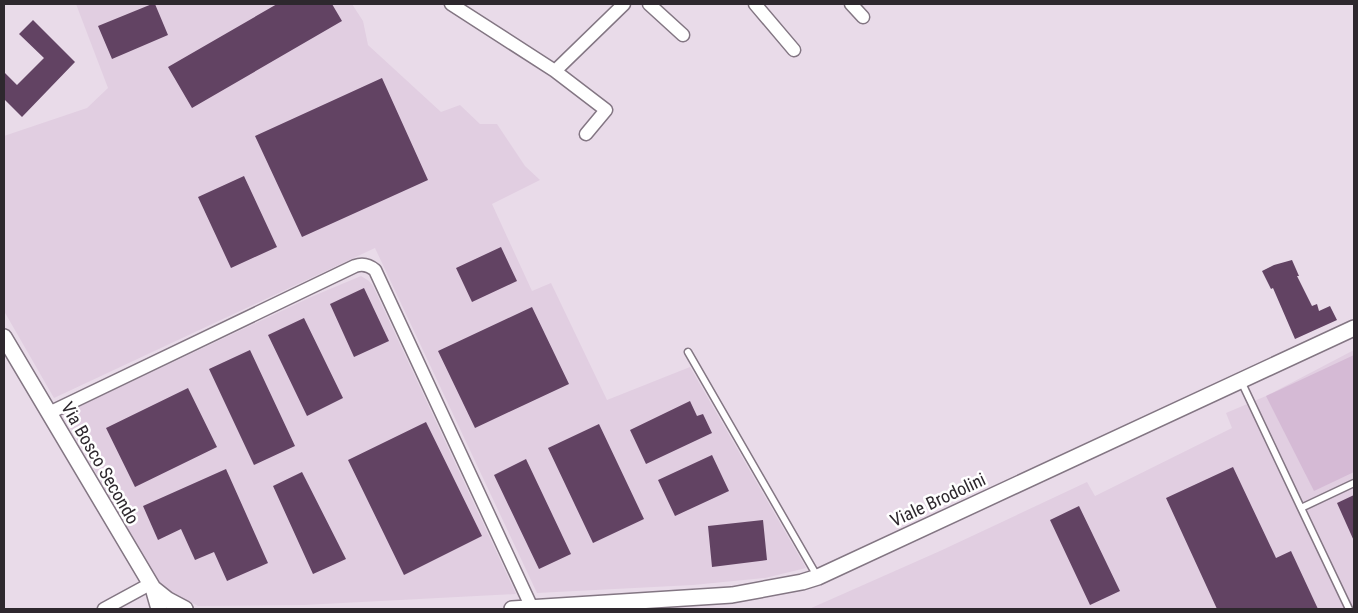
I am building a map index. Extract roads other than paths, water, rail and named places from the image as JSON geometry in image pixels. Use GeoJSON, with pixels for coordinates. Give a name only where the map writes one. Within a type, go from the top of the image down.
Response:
{"type":"FeatureCollection","features":[{"type":"Feature","properties":{"kind":"street"},"geometry":{"type":"LineString","coordinates":[[451,4],[556,71],[606,110],[586,134]]}},
{"type":"Feature","properties":{"kind":"street"},"geometry":{"type":"LineString","coordinates":[[556,71],[624,4]]}},
{"type":"Feature","properties":{"kind":"street"},"geometry":{"type":"LineString","coordinates":[[649,4],[683,36]]}},
{"type":"Feature","properties":{"kind":"street"},"geometry":{"type":"LineString","coordinates":[[755,4],[794,50]]}},
{"type":"Feature","properties":{"kind":"street"},"geometry":{"type":"LineString","coordinates":[[851,4],[863,17]]}},
{"type":"Feature","properties":{"kind":"street"},"geometry":{"type":"LineString","coordinates":[[49,413],[355,266],[360,264],[371,266],[380,279],[532,608]]}},
{"type":"Feature","properties":{"kind":"street","name":"Viale Brodolini"},"geometry":{"type":"LineString","coordinates":[[512,609],[572,607],[732,595],[802,582],[818,577],[1354,328]]}},
{"type":"Feature","properties":{"kind":"street","name":"Via Bosco Secondo"},"geometry":{"type":"LineString","coordinates":[[4,337],[151,586],[159,609]]}},
{"type":"Feature","properties":{"kind":"street"},"geometry":{"type":"LineString","coordinates":[[104,609],[151,586],[168,600],[185,609]]}},
{"type":"Feature","properties":{"kind":"lane"},"geometry":{"type":"LineString","coordinates":[[688,352],[818,577]]}},
{"type":"Feature","properties":{"kind":"lane"},"geometry":{"type":"LineString","coordinates":[[1241,381],[1350,609]]}},
{"type":"Feature","properties":{"kind":"lane"},"geometry":{"type":"LineString","coordinates":[[1301,508],[1354,482]]}}]}
